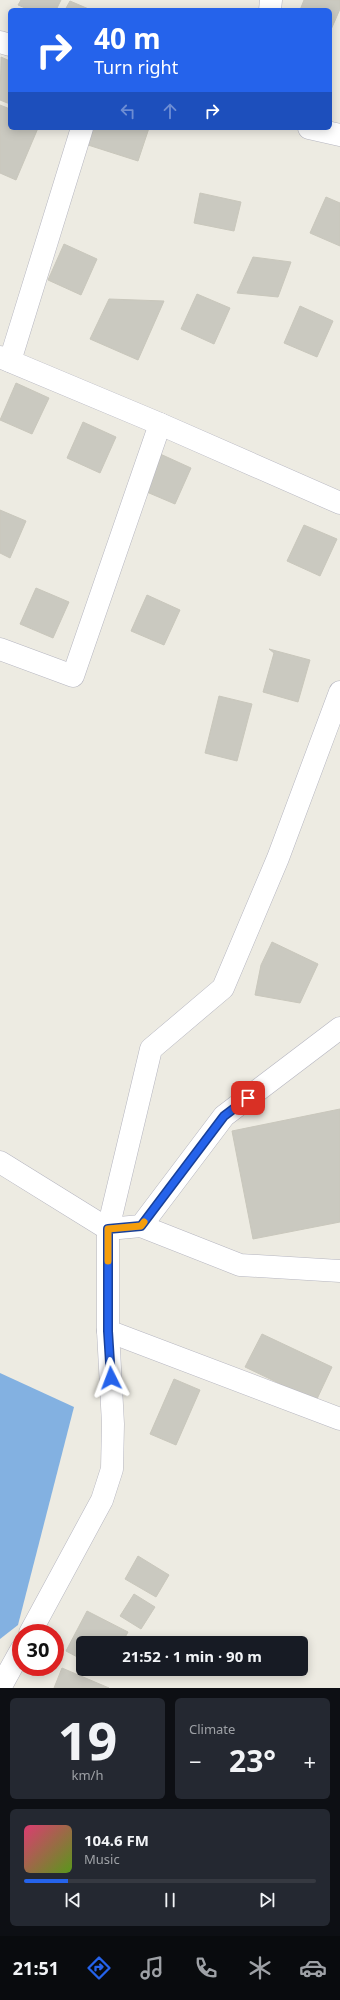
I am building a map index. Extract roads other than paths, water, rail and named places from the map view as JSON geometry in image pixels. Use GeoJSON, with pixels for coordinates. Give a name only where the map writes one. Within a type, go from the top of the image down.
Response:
{"type":"FeatureCollection","features":[{"type":"Feature","properties":{"kind":"street"},"geometry":{"type":"LineString","coordinates":[[81,130],[5,359],[160,424],[340,503]]}},
{"type":"Feature","properties":{"kind":"street"},"geometry":{"type":"LineString","coordinates":[[318,130],[340,135]]}},
{"type":"Feature","properties":{"kind":"street"},"geometry":{"type":"LineString","coordinates":[[0,649],[73,676],[160,424]]}},
{"type":"Feature","properties":{"kind":"street"},"geometry":{"type":"LineString","coordinates":[[35,1624],[102,1500],[112,1470],[113,1424],[108,1331],[108,1229],[151,1048],[223,988],[278,858],[340,692]]}},
{"type":"Feature","properties":{"kind":"street"},"geometry":{"type":"LineString","coordinates":[[141,1226],[224,1116],[340,1028]]}},
{"type":"Feature","properties":{"kind":"street"},"geometry":{"type":"LineString","coordinates":[[0,1162],[108,1229],[141,1226],[240,1265],[340,1271]]}},
{"type":"Feature","properties":{"kind":"street"},"geometry":{"type":"LineString","coordinates":[[108,1331],[340,1420]]}},
{"type":"Feature","properties":{"kind":"street"},"geometry":{"type":"LineString","coordinates":[[0,1688],[12,1666]]}},
{"type":"Feature","properties":{"kind":"water"},"geometry":{"type":"Polygon","coordinates":[[[0,1373],[74,1407],[18,1624],[12,1624],[12,1630],[0,1639],[0,1373]]]}}]}
